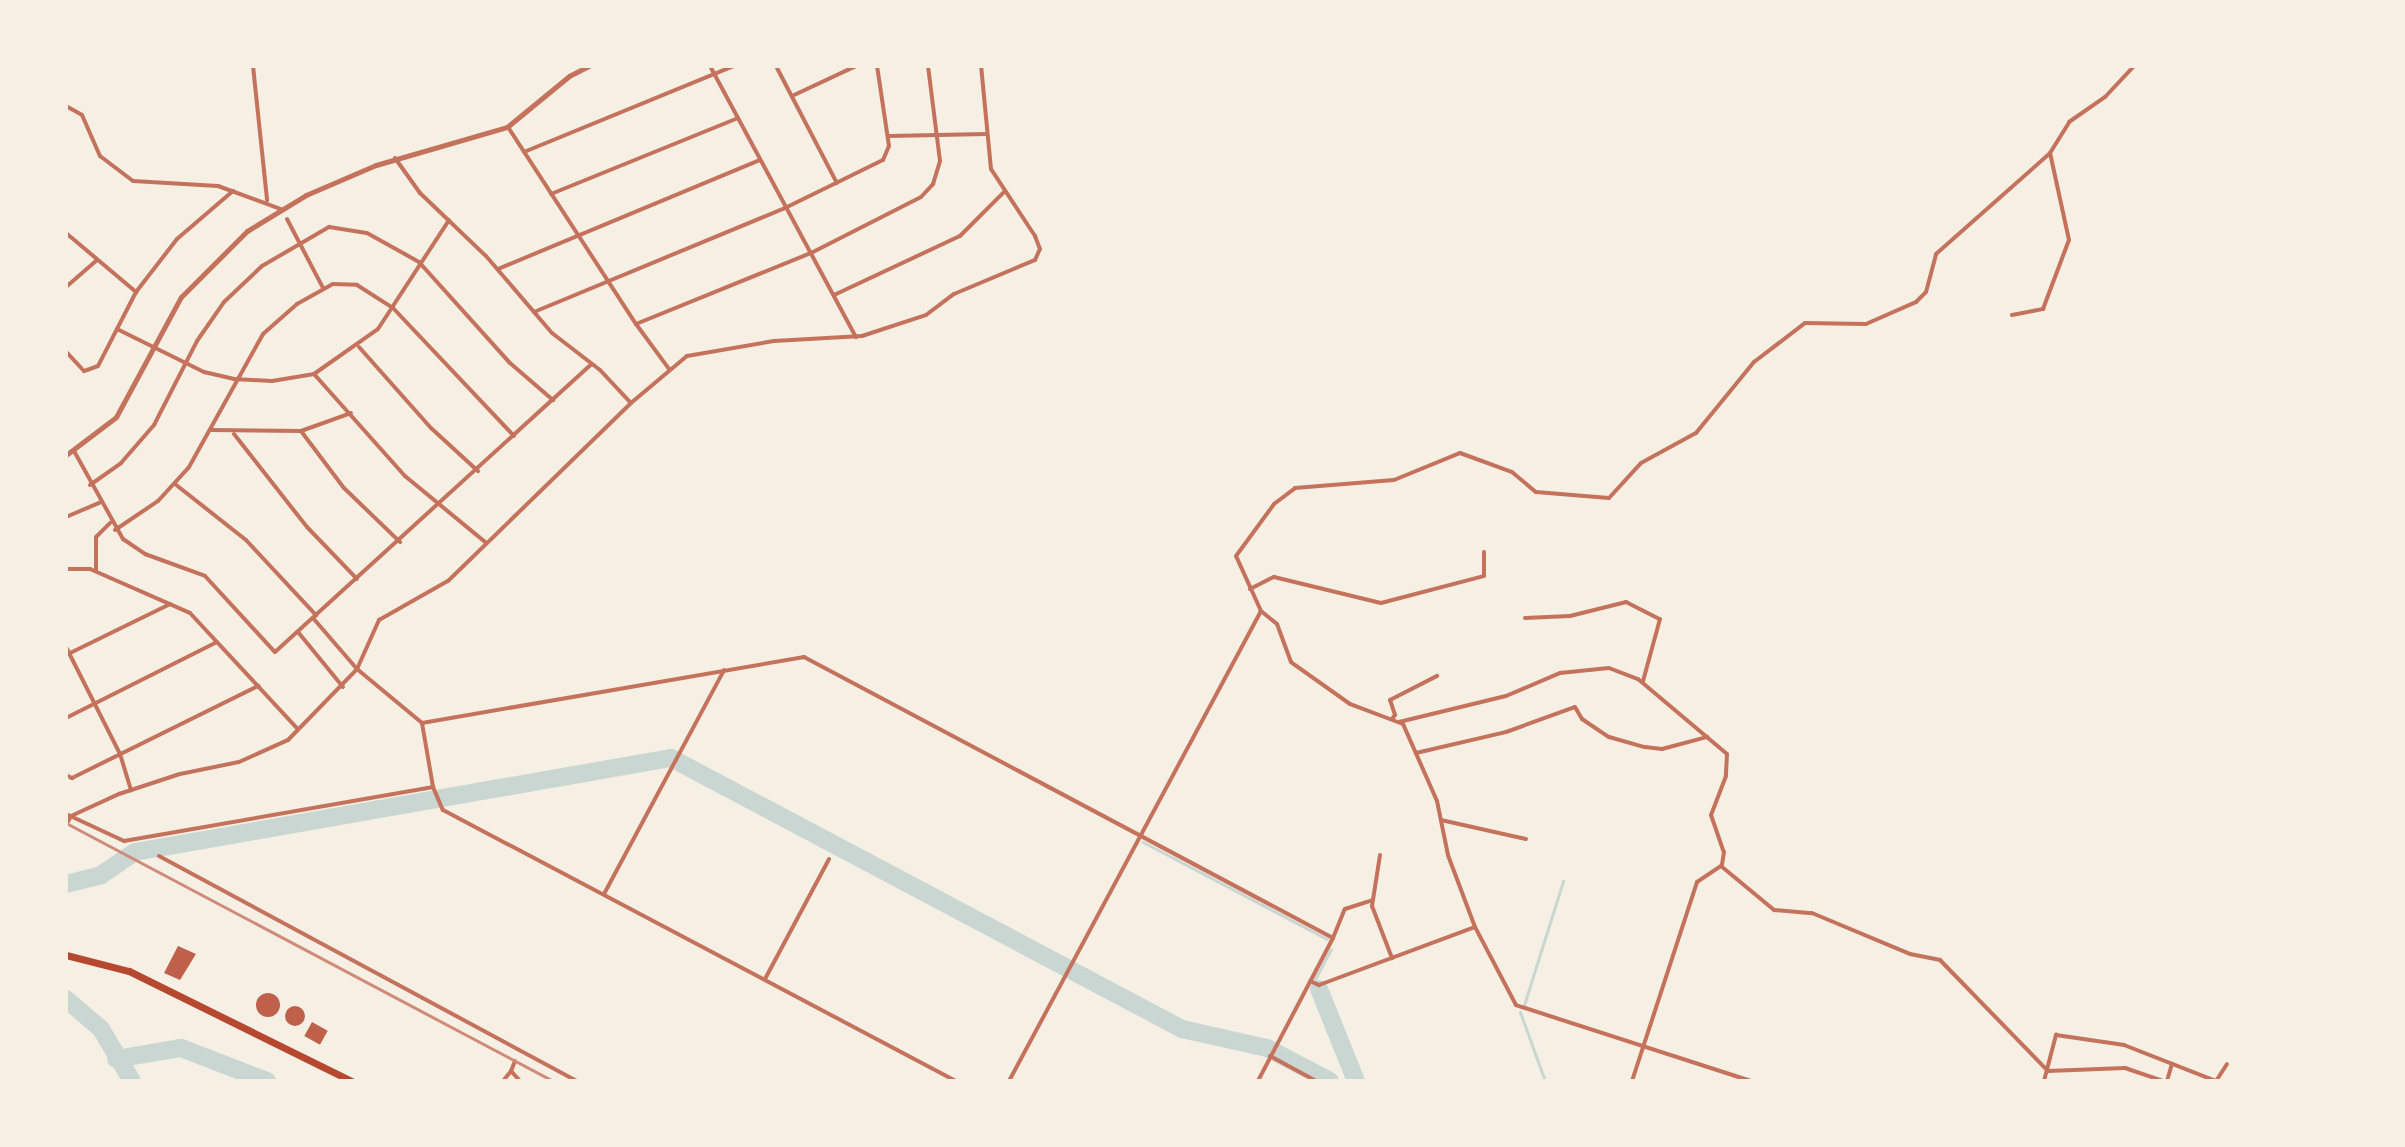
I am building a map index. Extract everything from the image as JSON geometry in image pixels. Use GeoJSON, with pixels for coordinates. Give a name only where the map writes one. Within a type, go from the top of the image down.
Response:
{"type":"FeatureCollection","features":[{"type":"Feature","properties":{"kind":"highway"},"geometry":{"type":"LineString","coordinates":[[66,955],[129,971],[352,1081]]}},
{"type":"Feature","properties":{"kind":"street"},"geometry":{"type":"LineString","coordinates":[[253,66],[267,200]]}},
{"type":"Feature","properties":{"kind":"street"},"geometry":{"type":"LineString","coordinates":[[66,455],[121,409],[152,347],[197,276],[231,243],[281,209],[395,158],[507,127],[569,76],[589,66]]}},
{"type":"Feature","properties":{"kind":"street"},"geometry":{"type":"LineString","coordinates":[[710,66],[856,337]]}},
{"type":"Feature","properties":{"kind":"street"},"geometry":{"type":"LineString","coordinates":[[524,152],[734,66]]}},
{"type":"Feature","properties":{"kind":"street"},"geometry":{"type":"LineString","coordinates":[[776,66],[837,183]]}},
{"type":"Feature","properties":{"kind":"street"},"geometry":{"type":"LineString","coordinates":[[792,96],[856,66]]}},
{"type":"Feature","properties":{"kind":"street"},"geometry":{"type":"LineString","coordinates":[[534,312],[785,208],[887,157],[888,136],[877,66]]}},
{"type":"Feature","properties":{"kind":"street"},"geometry":{"type":"LineString","coordinates":[[636,324],[811,253],[921,197],[939,169],[938,135],[928,66]]}},
{"type":"Feature","properties":{"kind":"street"},"geometry":{"type":"LineString","coordinates":[[68,815],[131,791],[261,754],[288,740],[296,727],[343,687],[357,669],[379,620],[448,581],[485,542],[669,369],[706,350],[856,337],[926,315],[954,294],[1035,260],[1040,249],[1035,236],[1003,193],[991,169],[981,66]]}},
{"type":"Feature","properties":{"kind":"street"},"geometry":{"type":"LineString","coordinates":[[1632,1081],[1645,1049],[1697,882],[1721,866],[1724,852],[1711,815],[1728,757],[1643,681],[1609,668],[1560,673],[1506,696],[1399,722],[1350,704],[1291,662],[1277,624],[1261,611],[1236,556],[1274,504],[1295,488],[1394,480],[1460,453],[1512,472],[1536,492],[1609,498],[1641,463],[1696,433],[1754,362],[1805,323],[1866,324],[1916,302],[1926,292],[1936,254],[2050,153],[2069,122],[2105,97],[2134,66]]}},
{"type":"Feature","properties":{"kind":"street"},"geometry":{"type":"LineString","coordinates":[[66,106],[82,115],[100,156],[133,181],[234,191],[267,200],[281,209]]}},
{"type":"Feature","properties":{"kind":"street"},"geometry":{"type":"LineString","coordinates":[[551,194],[738,118]]}},
{"type":"Feature","properties":{"kind":"street"},"geometry":{"type":"LineString","coordinates":[[507,127],[669,369]]}},
{"type":"Feature","properties":{"kind":"street"},"geometry":{"type":"LineString","coordinates":[[888,136],[987,134]]}},
{"type":"Feature","properties":{"kind":"street"},"geometry":{"type":"LineString","coordinates":[[2012,315],[2026,316],[2043,309],[2069,240],[2050,153]]}},
{"type":"Feature","properties":{"kind":"street"},"geometry":{"type":"LineString","coordinates":[[395,158],[420,193],[498,269],[534,312],[631,403]]}},
{"type":"Feature","properties":{"kind":"street"},"geometry":{"type":"LineString","coordinates":[[498,269],[760,160]]}},
{"type":"Feature","properties":{"kind":"street"},"geometry":{"type":"LineString","coordinates":[[66,352],[84,371],[93,369],[136,292],[177,239],[234,191]]}},
{"type":"Feature","properties":{"kind":"street"},"geometry":{"type":"LineString","coordinates":[[834,295],[960,236],[1003,193]]}},
{"type":"Feature","properties":{"kind":"street"},"geometry":{"type":"LineString","coordinates":[[287,219],[323,288]]}},
{"type":"Feature","properties":{"kind":"street"},"geometry":{"type":"LineString","coordinates":[[117,329],[185,363],[234,379],[272,381],[314,374],[359,347],[393,308],[419,262],[449,220]]}},
{"type":"Feature","properties":{"kind":"street"},"geometry":{"type":"LineString","coordinates":[[90,485],[147,436],[185,363],[224,302],[262,266],[329,227],[348,227],[390,243],[419,262],[510,363],[553,400]]}},
{"type":"Feature","properties":{"kind":"street"},"geometry":{"type":"LineString","coordinates":[[66,233],[96,255],[96,261],[66,287]]}},
{"type":"Feature","properties":{"kind":"street"},"geometry":{"type":"LineString","coordinates":[[96,261],[136,292]]}},
{"type":"Feature","properties":{"kind":"street"},"geometry":{"type":"LineString","coordinates":[[115,530],[175,484],[211,430],[234,379],[276,320],[323,288],[357,285],[393,308],[514,436]]}},
{"type":"Feature","properties":{"kind":"street"},"geometry":{"type":"LineString","coordinates":[[359,347],[431,428],[478,471]]}},
{"type":"Feature","properties":{"kind":"street"},"geometry":{"type":"LineString","coordinates":[[74,451],[115,530],[145,554],[205,576],[275,652],[440,507],[591,364]]}},
{"type":"Feature","properties":{"kind":"street"},"geometry":{"type":"LineString","coordinates":[[314,374],[405,476],[485,542]]}},
{"type":"Feature","properties":{"kind":"street"},"geometry":{"type":"LineString","coordinates":[[211,430],[234,434],[301,431],[351,413]]}},
{"type":"Feature","properties":{"kind":"street"},"geometry":{"type":"LineString","coordinates":[[301,431],[350,495],[400,542]]}},
{"type":"Feature","properties":{"kind":"street"},"geometry":{"type":"LineString","coordinates":[[234,434],[307,527],[357,579]]}},
{"type":"Feature","properties":{"kind":"street"},"geometry":{"type":"LineString","coordinates":[[175,484],[246,540],[357,669],[422,723],[433,787],[443,810],[956,1081]]}},
{"type":"Feature","properties":{"kind":"street"},"geometry":{"type":"LineString","coordinates":[[66,517],[99,503]]}},
{"type":"Feature","properties":{"kind":"street"},"geometry":{"type":"LineString","coordinates":[[96,571],[96,537],[110,523]]}},
{"type":"Feature","properties":{"kind":"street"},"geometry":{"type":"LineString","coordinates":[[1250,589],[1274,577],[1381,603],[1484,576],[1484,552]]}},
{"type":"Feature","properties":{"kind":"street"},"geometry":{"type":"LineString","coordinates":[[66,569],[96,571],[190,613],[296,727]]}},
{"type":"Feature","properties":{"kind":"street"},"geometry":{"type":"LineString","coordinates":[[1525,618],[1570,616],[1626,602],[1660,619],[1643,681]]}},
{"type":"Feature","properties":{"kind":"street"},"geometry":{"type":"LineString","coordinates":[[68,654],[170,604]]}},
{"type":"Feature","properties":{"kind":"street"},"geometry":{"type":"LineString","coordinates":[[1009,1081],[1261,611]]}},
{"type":"Feature","properties":{"kind":"street"},"geometry":{"type":"LineString","coordinates":[[298,632],[343,687]]}},
{"type":"Feature","properties":{"kind":"street"},"geometry":{"type":"LineString","coordinates":[[66,718],[217,642]]}},
{"type":"Feature","properties":{"kind":"street"},"geometry":{"type":"LineString","coordinates":[[66,647],[120,754],[131,791]]}},
{"type":"Feature","properties":{"kind":"street"},"geometry":{"type":"LineString","coordinates":[[422,723],[804,657],[1333,938]]}},
{"type":"Feature","properties":{"kind":"street"},"geometry":{"type":"LineString","coordinates":[[604,894],[724,670]]}},
{"type":"Feature","properties":{"kind":"street"},"geometry":{"type":"LineString","coordinates":[[1389,719],[1395,715],[1390,700],[1437,676]]}},
{"type":"Feature","properties":{"kind":"street"},"geometry":{"type":"LineString","coordinates":[[66,775],[72,778],[258,686]]}},
{"type":"Feature","properties":{"kind":"street"},"geometry":{"type":"LineString","coordinates":[[1416,753],[1506,732],[1575,707],[1582,719],[1609,737],[1645,747],[1662,749],[1707,737]]}},
{"type":"Feature","properties":{"kind":"street"},"geometry":{"type":"LineString","coordinates":[[1399,722],[1416,753],[1441,820],[1475,927],[1506,989],[1523,1010],[1751,1081]]}},
{"type":"Feature","properties":{"kind":"street"},"geometry":{"type":"LineString","coordinates":[[68,815],[124,841],[433,787]]}},
{"type":"Feature","properties":{"kind":"street"},"geometry":{"type":"LineString","coordinates":[[66,825],[68,815]]}},
{"type":"Feature","properties":{"kind":"street"},"geometry":{"type":"LineString","coordinates":[[1441,820],[1526,839]]}},
{"type":"Feature","properties":{"kind":"street"},"geometry":{"type":"LineString","coordinates":[[1380,855],[1373,901],[1392,958]]}},
{"type":"Feature","properties":{"kind":"street"},"geometry":{"type":"LineString","coordinates":[[159,856],[577,1081]]}},
{"type":"Feature","properties":{"kind":"street"},"geometry":{"type":"LineString","coordinates":[[765,979],[829,859]]}},
{"type":"Feature","properties":{"kind":"street"},"geometry":{"type":"LineString","coordinates":[[1721,866],[1774,910],[1812,913],[1910,954],[1940,960],[2048,1071],[2125,1068],[2165,1081],[2172,1064]]}},
{"type":"Feature","properties":{"kind":"street"},"geometry":{"type":"LineString","coordinates":[[1258,1081],[1345,909],[1373,901]]}},
{"type":"Feature","properties":{"kind":"street"},"geometry":{"type":"LineString","coordinates":[[1310,981],[1319,985],[1475,927]]}},
{"type":"Feature","properties":{"kind":"street"},"geometry":{"type":"LineString","coordinates":[[2044,1081],[2056,1035],[2124,1045],[2216,1081],[2227,1064]]}},
{"type":"Feature","properties":{"kind":"street"},"geometry":{"type":"LineString","coordinates":[[1270,1056],[1316,1081]]}},
{"type":"Feature","properties":{"kind":"street"},"geometry":{"type":"LineString","coordinates":[[503,1081],[515,1061]]}},
{"type":"Feature","properties":{"kind":"street"},"geometry":{"type":"LineString","coordinates":[[511,1071],[520,1081]]}},
{"type":"Feature","properties":{"kind":"building"},"geometry":{"type":"Polygon","coordinates":[[[178,946],[196,954],[180,980],[164,973],[178,946]]]}},
{"type":"Feature","properties":{"kind":"building"},"geometry":{"type":"Polygon","coordinates":[[[268,993],[276,997],[280,1005],[276,1013],[268,1017],[260,1013],[256,1005],[260,997],[268,993]]]}},
{"type":"Feature","properties":{"kind":"building"},"geometry":{"type":"Polygon","coordinates":[[[295,1006],[302,1009],[305,1016],[302,1023],[295,1026],[288,1023],[285,1016],[288,1009],[295,1006]]]}},
{"type":"Feature","properties":{"kind":"building"},"geometry":{"type":"Polygon","coordinates":[[[312,1022],[328,1031],[320,1045],[304,1036],[312,1022]]]}},
{"type":"Feature","properties":{"kind":"waterway"},"geometry":{"type":"LineString","coordinates":[[66,884],[101,875],[135,852],[671,758],[1182,1029],[1267,1048],[1330,1081]]}},
{"type":"Feature","properties":{"kind":"waterway"},"geometry":{"type":"LineString","coordinates":[[1143,842],[1327,939]]}},
{"type":"Feature","properties":{"kind":"waterway"},"geometry":{"type":"LineString","coordinates":[[1524,1005],[1563,881]]}},
{"type":"Feature","properties":{"kind":"waterway"},"geometry":{"type":"LineString","coordinates":[[1315,979],[1331,949]]}},
{"type":"Feature","properties":{"kind":"waterway"},"geometry":{"type":"LineString","coordinates":[[1319,989],[1356,1081]]}},
{"type":"Feature","properties":{"kind":"waterway"},"geometry":{"type":"LineString","coordinates":[[66,999],[101,1029],[132,1081]]}},
{"type":"Feature","properties":{"kind":"waterway"},"geometry":{"type":"LineString","coordinates":[[1520,1012],[1545,1081]]}},
{"type":"Feature","properties":{"kind":"waterway"},"geometry":{"type":"LineString","coordinates":[[116,1059],[181,1048],[267,1081]]}},
{"type":"Feature","properties":{"kind":"railway"},"geometry":{"type":"LineString","coordinates":[[66,823],[553,1081]]}}]}
